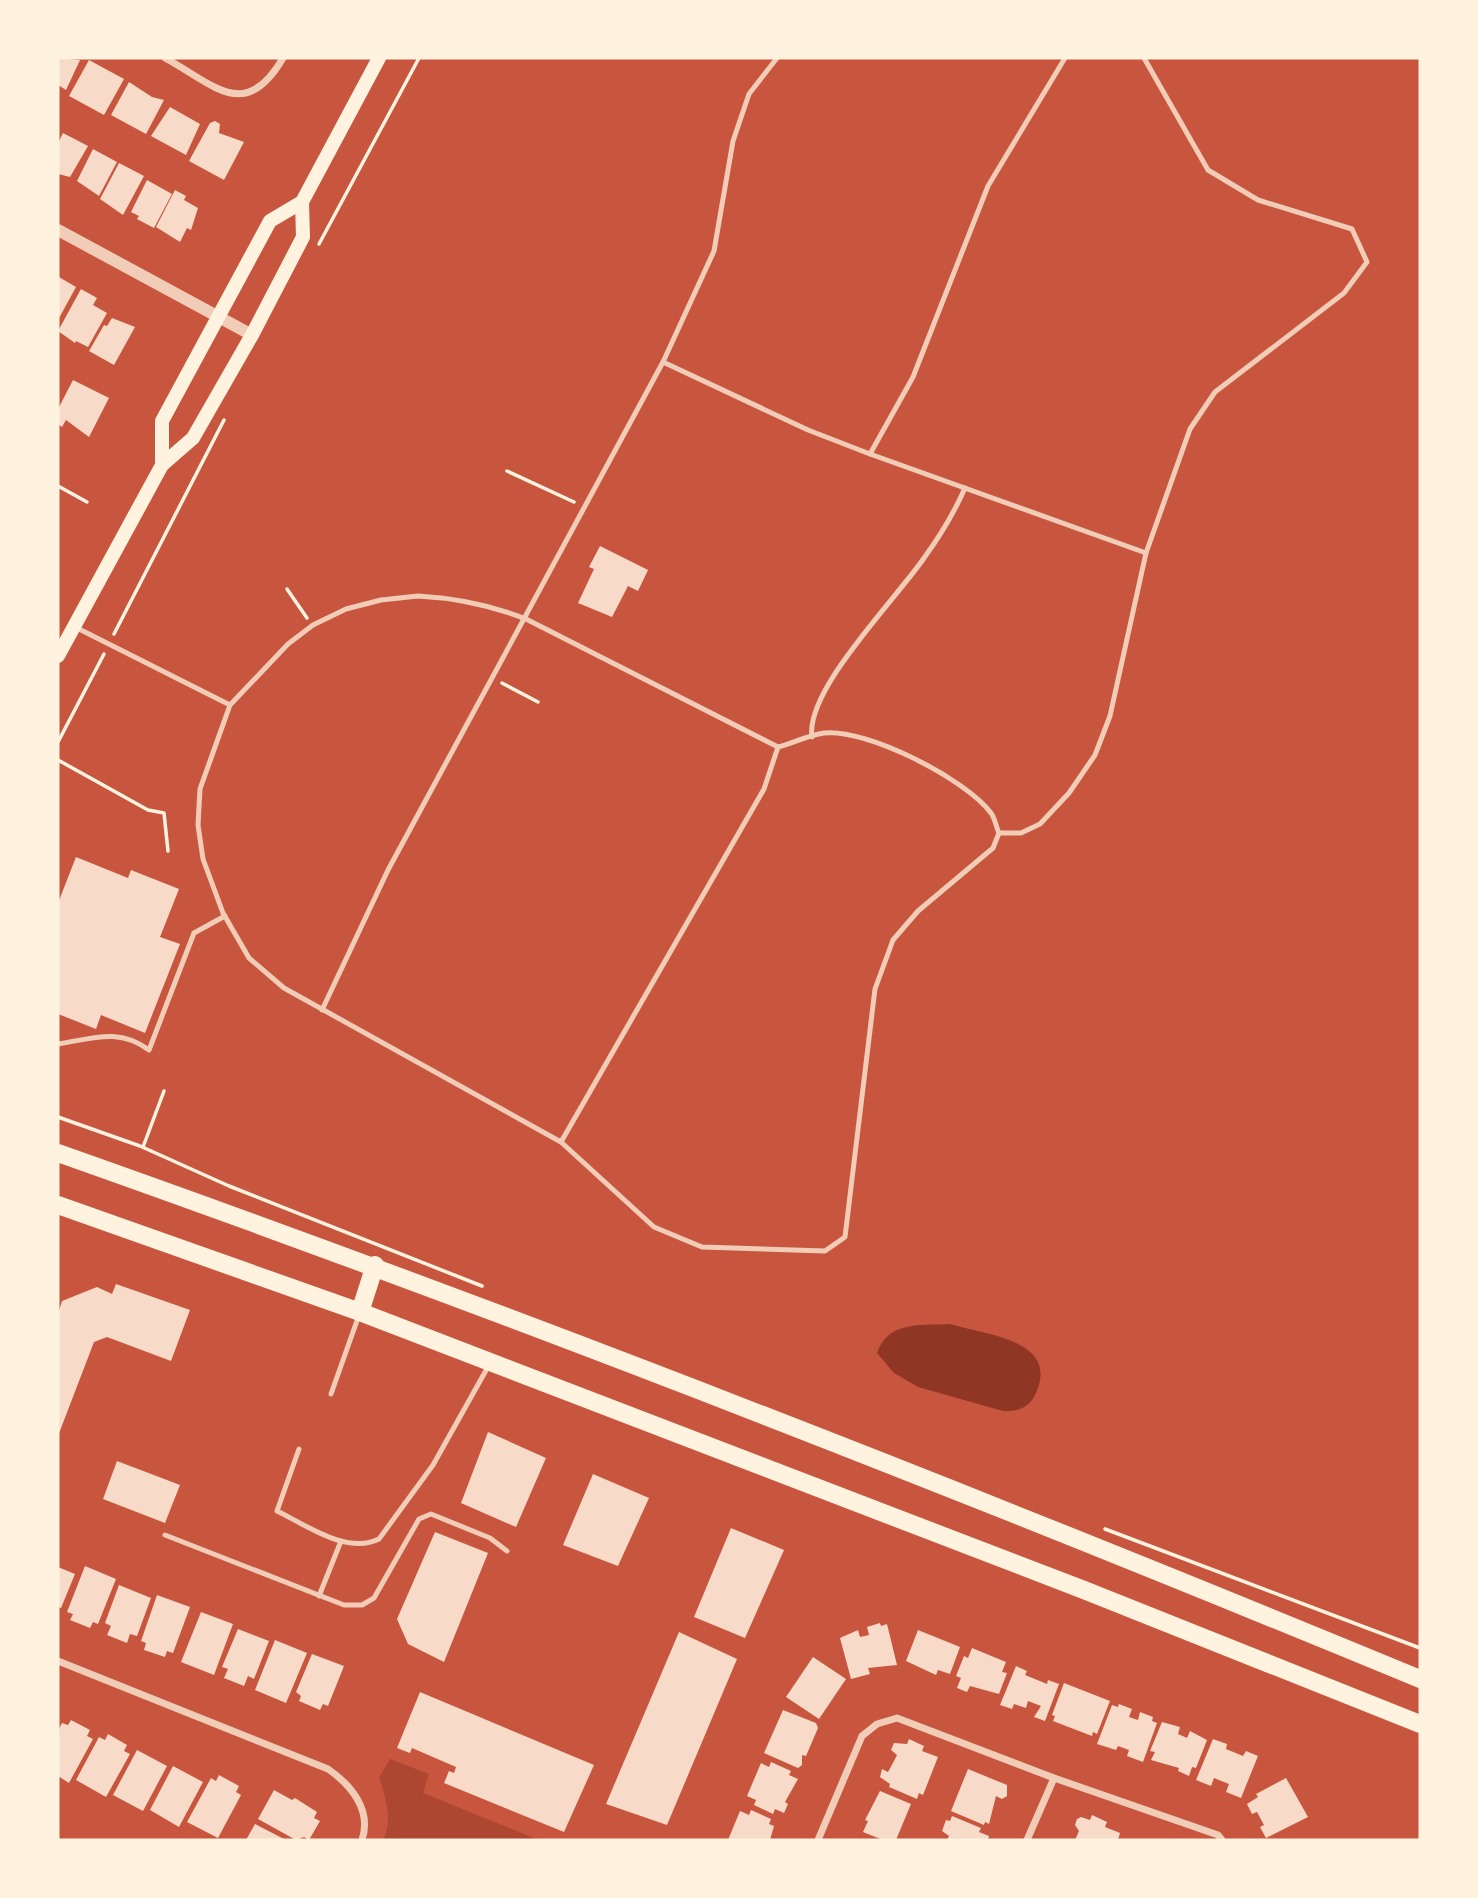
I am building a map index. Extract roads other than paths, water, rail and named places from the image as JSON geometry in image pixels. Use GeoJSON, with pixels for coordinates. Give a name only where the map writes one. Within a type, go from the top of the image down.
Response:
{"type":"FeatureCollection","features":[{"type":"Feature","properties":{"kind":"main road"},"geometry":{"type":"LineString","coordinates":[[58,656],[162,465],[194,438],[252,335],[303,237],[302,202],[379,58]]}},
{"type":"Feature","properties":{"kind":"main road"},"geometry":{"type":"LineString","coordinates":[[162,465],[162,421],[271,221],[302,202]]}},
{"type":"Feature","properties":{"kind":"main road"},"geometry":{"type":"LineString","coordinates":[[58,1153],[375,1265],[1139,1563],[1420,1679]]}},
{"type":"Feature","properties":{"kind":"main road"},"geometry":{"type":"LineString","coordinates":[[58,1205],[360,1312],[1071,1585],[1420,1724]]}},
{"type":"Feature","properties":{"kind":"main road"},"geometry":{"type":"LineString","coordinates":[[360,1312],[375,1265]]}},
{"type":"Feature","properties":{"kind":"street"},"geometry":{"type":"LineString","coordinates":[[165,58],[230,94],[246,95],[254,93],[271,79],[283,58]]}},
{"type":"Feature","properties":{"kind":"street"},"geometry":{"type":"LineString","coordinates":[[58,230],[252,335]]}},
{"type":"Feature","properties":{"kind":"street"},"geometry":{"type":"LineString","coordinates":[[58,1661],[328,1769],[347,1782],[358,1799],[363,1818],[362,1840]]}},
{"type":"Feature","properties":{"kind":"street"},"geometry":{"type":"LineString","coordinates":[[818,1840],[862,1736],[877,1724],[897,1718],[1055,1778],[1218,1835],[1222,1840]]}},
{"type":"Feature","properties":{"kind":"street"},"geometry":{"type":"LineString","coordinates":[[1027,1840],[1055,1778]]}},
{"type":"Feature","properties":{"kind":"lane"},"geometry":{"type":"LineString","coordinates":[[322,1010],[388,870],[494,679],[663,362],[714,251],[733,141],[750,93],[777,58]]}},
{"type":"Feature","properties":{"kind":"lane"},"geometry":{"type":"LineString","coordinates":[[870,454],[913,377],[988,186],[1065,58]]}},
{"type":"Feature","properties":{"kind":"lane"},"geometry":{"type":"LineString","coordinates":[[999,833],[1021,833],[1040,824],[1069,793],[1095,755],[1110,716],[1146,553],[1190,429],[1215,392],[1344,293],[1367,262],[1352,229],[1258,200],[1208,170],[1144,58]]}},
{"type":"Feature","properties":{"kind":"lane"},"geometry":{"type":"LineString","coordinates":[[663,362],[808,430],[1146,553]]}},
{"type":"Feature","properties":{"kind":"lane"},"geometry":{"type":"LineString","coordinates":[[812,737],[811,717],[824,693],[847,657],[924,559],[965,488]]}},
{"type":"Feature","properties":{"kind":"lane"},"geometry":{"type":"LineString","coordinates":[[418,596],[455,598],[492,606],[526,619],[778,747],[825,733],[860,737],[892,748],[933,768],[992,814],[999,833],[993,848],[918,911],[893,940],[875,989],[845,1237],[825,1251],[702,1247],[654,1227],[561,1142],[284,988],[249,958],[225,916],[203,859],[198,825],[200,789],[230,705],[288,644],[312,626],[346,609],[382,600],[418,596]]}},
{"type":"Feature","properties":{"kind":"lane"},"geometry":{"type":"LineString","coordinates":[[74,626],[230,705]]}},
{"type":"Feature","properties":{"kind":"lane"},"geometry":{"type":"LineString","coordinates":[[561,1142],[764,789],[778,747]]}},
{"type":"Feature","properties":{"kind":"lane"},"geometry":{"type":"LineString","coordinates":[[58,1044],[113,1036],[131,1037],[149,1049],[194,933],[225,916]]}},
{"type":"Feature","properties":{"kind":"lane"},"geometry":{"type":"LineString","coordinates":[[331,1394],[360,1312]]}},
{"type":"Feature","properties":{"kind":"lane"},"geometry":{"type":"LineString","coordinates":[[299,1449],[277,1511],[341,1541],[367,1545],[379,1539],[433,1465],[490,1362]]}},
{"type":"Feature","properties":{"kind":"lane"},"geometry":{"type":"LineString","coordinates":[[165,1535],[344,1605],[362,1605],[374,1598],[419,1519],[431,1514],[490,1538],[507,1551]]}},
{"type":"Feature","properties":{"kind":"lane"},"geometry":{"type":"LineString","coordinates":[[319,1595],[341,1541]]}}]}
